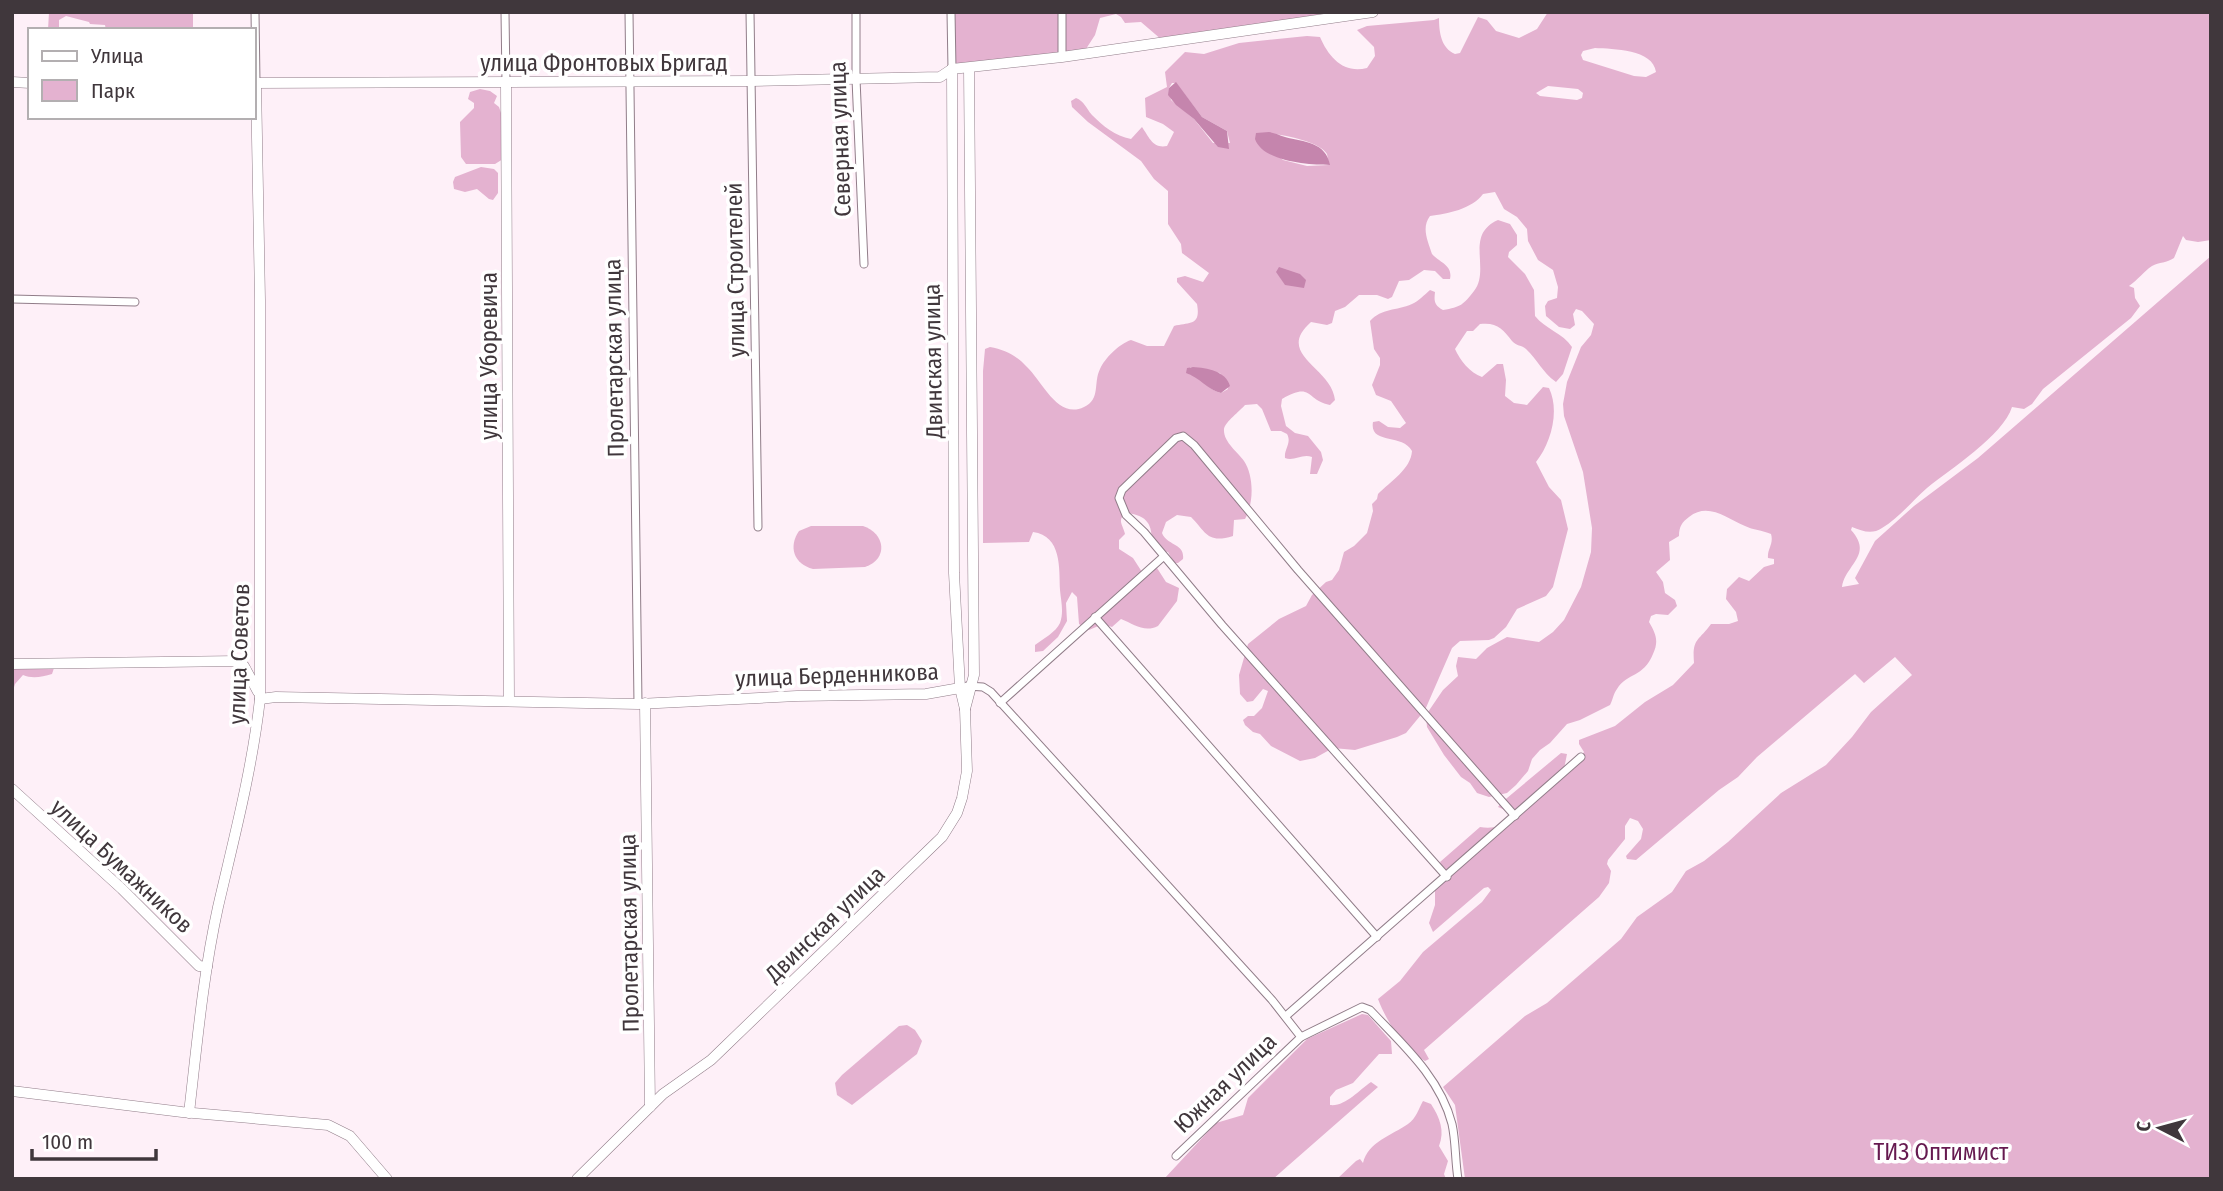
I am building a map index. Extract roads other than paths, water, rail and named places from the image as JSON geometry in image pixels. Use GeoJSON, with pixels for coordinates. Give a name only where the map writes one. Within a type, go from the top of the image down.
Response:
{"type":"FeatureCollection","features":[{"type":"Feature","properties":{"kind":"street","name":"улица Уборевича"},"geometry":{"type":"LineString","coordinates":[[505,12],[509,700]]}},
{"type":"Feature","properties":{"kind":"street","name":"Пролетарская улица"},"geometry":{"type":"LineString","coordinates":[[629,12],[650,1107]]}},
{"type":"Feature","properties":{"kind":"street","name":"улица Строителей"},"geometry":{"type":"LineString","coordinates":[[750,12],[758,527]]}},
{"type":"Feature","properties":{"kind":"street","name":"Северная улица"},"geometry":{"type":"LineString","coordinates":[[856,12],[856,79],[864,264]]}},
{"type":"Feature","properties":{"kind":"street","name":"Двинская улица"},"geometry":{"type":"LineString","coordinates":[[577,1179],[663,1094],[711,1060],[942,837],[957,813],[967,771],[954,573],[951,12]]}},
{"type":"Feature","properties":{"kind":"street"},"geometry":{"type":"LineString","coordinates":[[1062,12],[1062,57]]}},
{"type":"Feature","properties":{"kind":"street","name":"улица Фронтовых Бригад"},"geometry":{"type":"LineString","coordinates":[[256,83],[751,81],[940,77],[952,69],[1062,57],[1373,12]]}},
{"type":"Feature","properties":{"kind":"street","name":"Двинская улица"},"geometry":{"type":"LineString","coordinates":[[965,709],[974,675],[969,68]]}},
{"type":"Feature","properties":{"kind":"street","name":"улица Советов"},"geometry":{"type":"LineString","coordinates":[[190,1113],[207,967],[254,749],[260,699],[260,300],[256,119]]}},
{"type":"Feature","properties":{"kind":"street"},"geometry":{"type":"LineString","coordinates":[[12,299],[135,302]]}},
{"type":"Feature","properties":{"kind":"street"},"geometry":{"type":"LineString","coordinates":[[1447,877],[1126,514],[1119,498],[1122,490],[1176,438],[1183,436],[1194,445],[1298,570],[1515,816]]}},
{"type":"Feature","properties":{"kind":"street"},"geometry":{"type":"LineString","coordinates":[[1000,703],[1163,557]]}},
{"type":"Feature","properties":{"kind":"street"},"geometry":{"type":"LineString","coordinates":[[1095,617],[1377,937]]}},
{"type":"Feature","properties":{"kind":"street"},"geometry":{"type":"LineString","coordinates":[[12,664],[238,661],[259,653]]}},
{"type":"Feature","properties":{"kind":"street"},"geometry":{"type":"LineString","coordinates":[[238,661],[253,681],[260,699]]}},
{"type":"Feature","properties":{"kind":"street","name":"улица Берденникова"},"geometry":{"type":"LineString","coordinates":[[260,699],[509,700],[642,704],[797,696],[926,694],[971,686],[983,687],[1286,1016],[1301,1037]]}},
{"type":"Feature","properties":{"kind":"street"},"geometry":{"type":"LineString","coordinates":[[1286,1016],[1581,757]]}},
{"type":"Feature","properties":{"kind":"street","name":"улица Бумажников"},"geometry":{"type":"LineString","coordinates":[[12,789],[199,965],[207,967]]}},
{"type":"Feature","properties":{"kind":"street","name":"Южная улица"},"geometry":{"type":"LineString","coordinates":[[1176,1156],[1301,1037],[1362,1007],[1370,1010],[1428,1072],[1438,1088],[1452,1124],[1458,1179]]}},
{"type":"Feature","properties":{"kind":"street"},"geometry":{"type":"LineString","coordinates":[[648,1077],[663,1094]]}},
{"type":"Feature","properties":{"kind":"street"},"geometry":{"type":"LineString","coordinates":[[12,1091],[190,1113],[328,1125],[350,1136],[387,1179]]}},
{"type":"Feature","properties":{"kind":"park label","name":"ТИЗ Оптимист"},"geometry":{"type":"Point","coordinates":[1941,1152]}}]}
